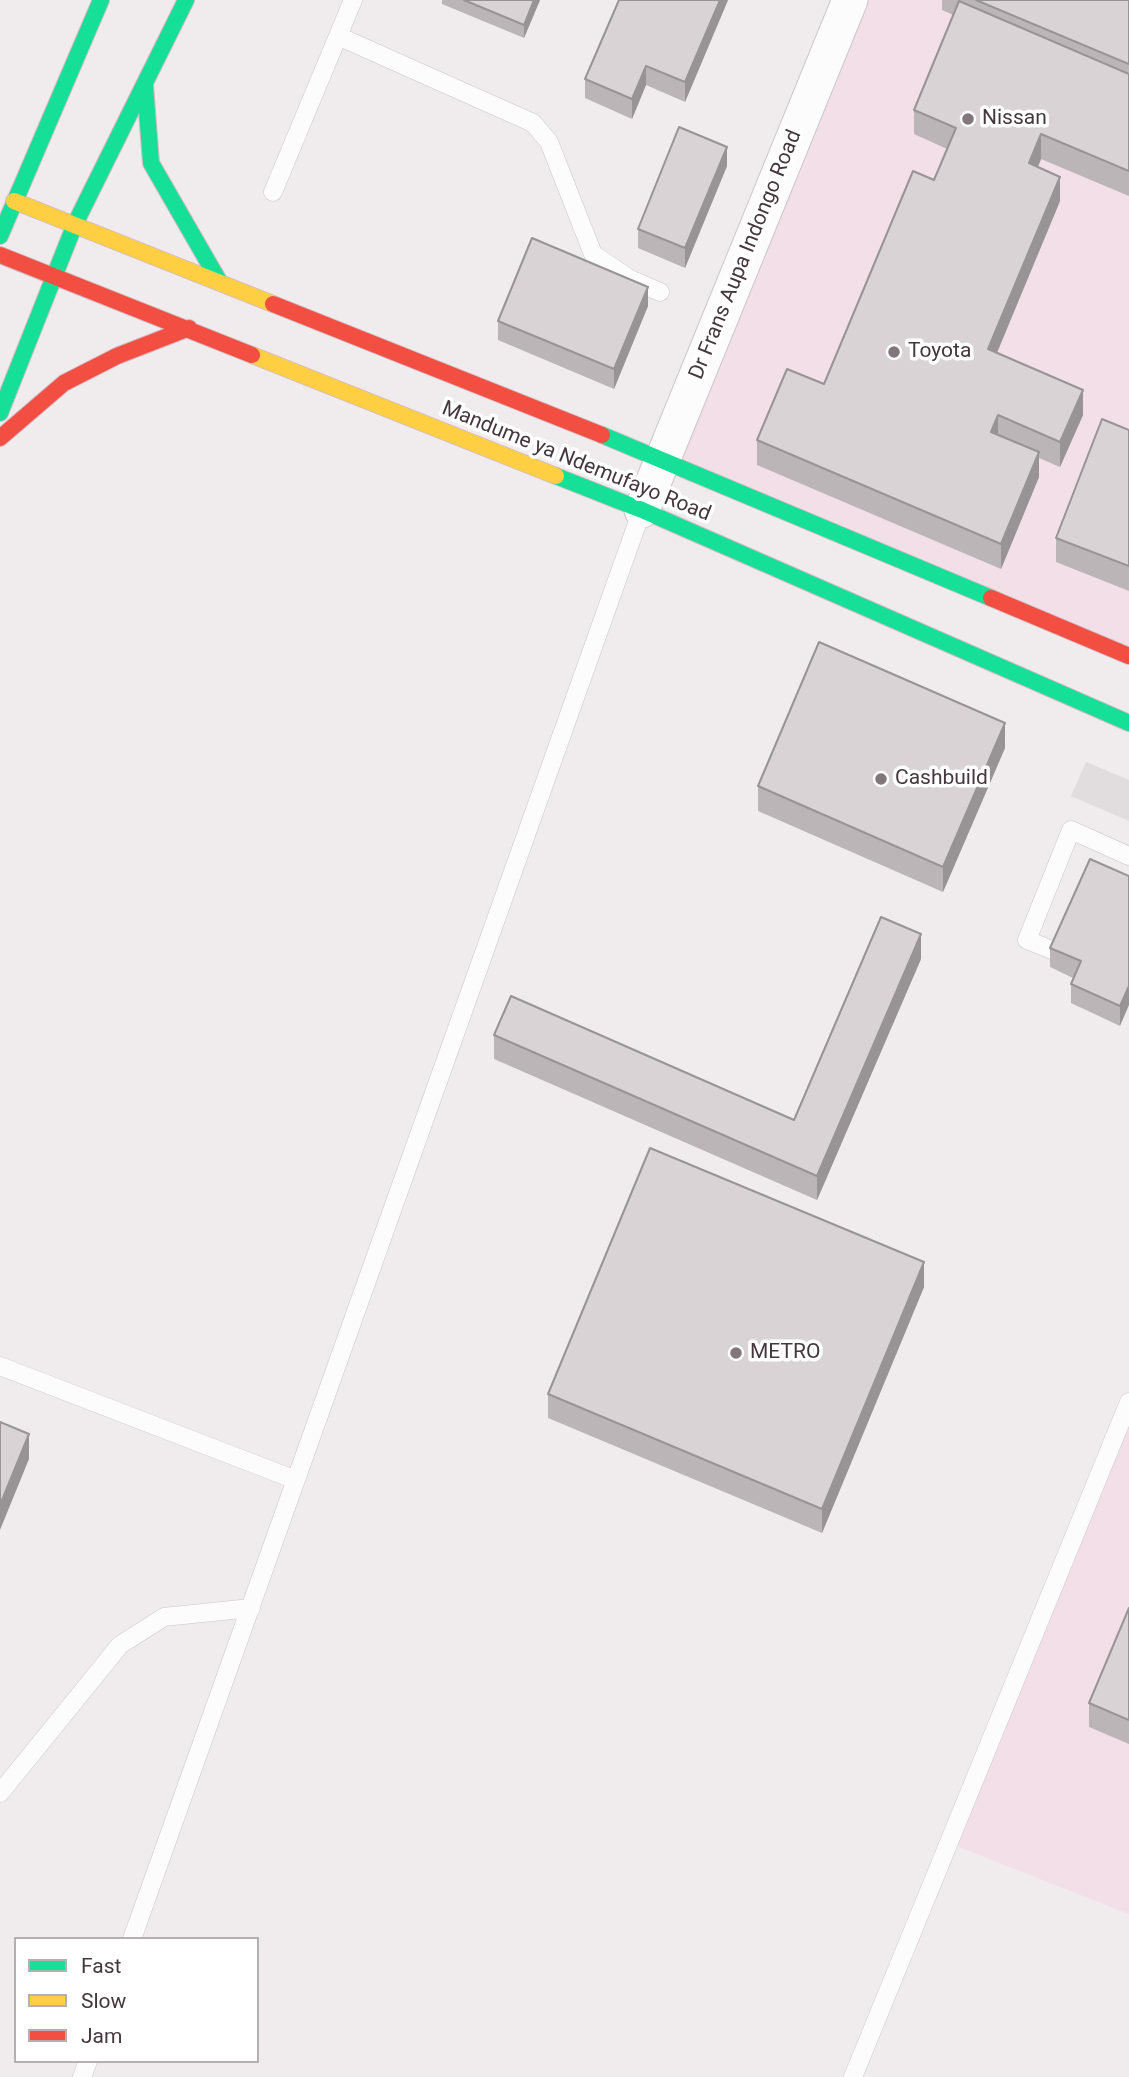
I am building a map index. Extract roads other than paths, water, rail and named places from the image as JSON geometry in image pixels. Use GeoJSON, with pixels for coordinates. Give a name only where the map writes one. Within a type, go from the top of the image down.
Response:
{"type":"FeatureCollection","features":[{"type":"Feature","properties":{"kind":"main road"},"geometry":{"type":"LineString","coordinates":[[0,236],[101,0]]}},
{"type":"Feature","properties":{"kind":"main road"},"geometry":{"type":"LineString","coordinates":[[0,413],[75,223],[186,0]]}},
{"type":"Feature","properties":{"kind":"main road"},"geometry":{"type":"LineString","coordinates":[[145,83],[150,163],[171,204],[219,281]]}},
{"type":"Feature","properties":{"kind":"main road","name":"Mandume ya Ndemufayo Road"},"geometry":{"type":"LineString","coordinates":[[14,201],[663,459],[1129,656]]}},
{"type":"Feature","properties":{"kind":"main road","name":"Mandume ya Ndemufayo Road"},"geometry":{"type":"LineString","coordinates":[[0,255],[642,510],[1129,723]]}},
{"type":"Feature","properties":{"kind":"main road"},"geometry":{"type":"LineString","coordinates":[[0,438],[64,383],[117,356],[189,328]]}},
{"type":"Feature","properties":{"kind":"street","name":"Dr Frans Aupa Indongo Road"},"geometry":{"type":"LineString","coordinates":[[642,510],[850,0]]}},
{"type":"Feature","properties":{"kind":"lane"},"geometry":{"type":"LineString","coordinates":[[274,192],[353,0]]}},
{"type":"Feature","properties":{"kind":"lane"},"geometry":{"type":"LineString","coordinates":[[338,36],[533,123],[549,142],[593,254],[630,279],[660,292]]}},
{"type":"Feature","properties":{"kind":"lane"},"geometry":{"type":"LineString","coordinates":[[133,1937],[642,510]]}},
{"type":"Feature","properties":{"kind":"lane"},"geometry":{"type":"LineString","coordinates":[[1057,952],[1027,940],[1071,830],[1129,856]]}},
{"type":"Feature","properties":{"kind":"lane"},"geometry":{"type":"LineString","coordinates":[[0,1366],[296,1480]]}},
{"type":"Feature","properties":{"kind":"lane"},"geometry":{"type":"LineString","coordinates":[[853,2077],[1129,1402]]}},
{"type":"Feature","properties":{"kind":"lane"},"geometry":{"type":"LineString","coordinates":[[0,1793],[120,1645],[164,1617],[251,1608]]}},
{"type":"Feature","properties":{"kind":"place","name":"Nissan"},"geometry":{"type":"Point","coordinates":[968,119]}},
{"type":"Feature","properties":{"kind":"place","name":"Toyota"},"geometry":{"type":"Point","coordinates":[894,352]}},
{"type":"Feature","properties":{"kind":"place","name":"Cashbuild"},"geometry":{"type":"Point","coordinates":[881,779]}},
{"type":"Feature","properties":{"kind":"place","name":"METRO"},"geometry":{"type":"Point","coordinates":[736,1353]}}]}
